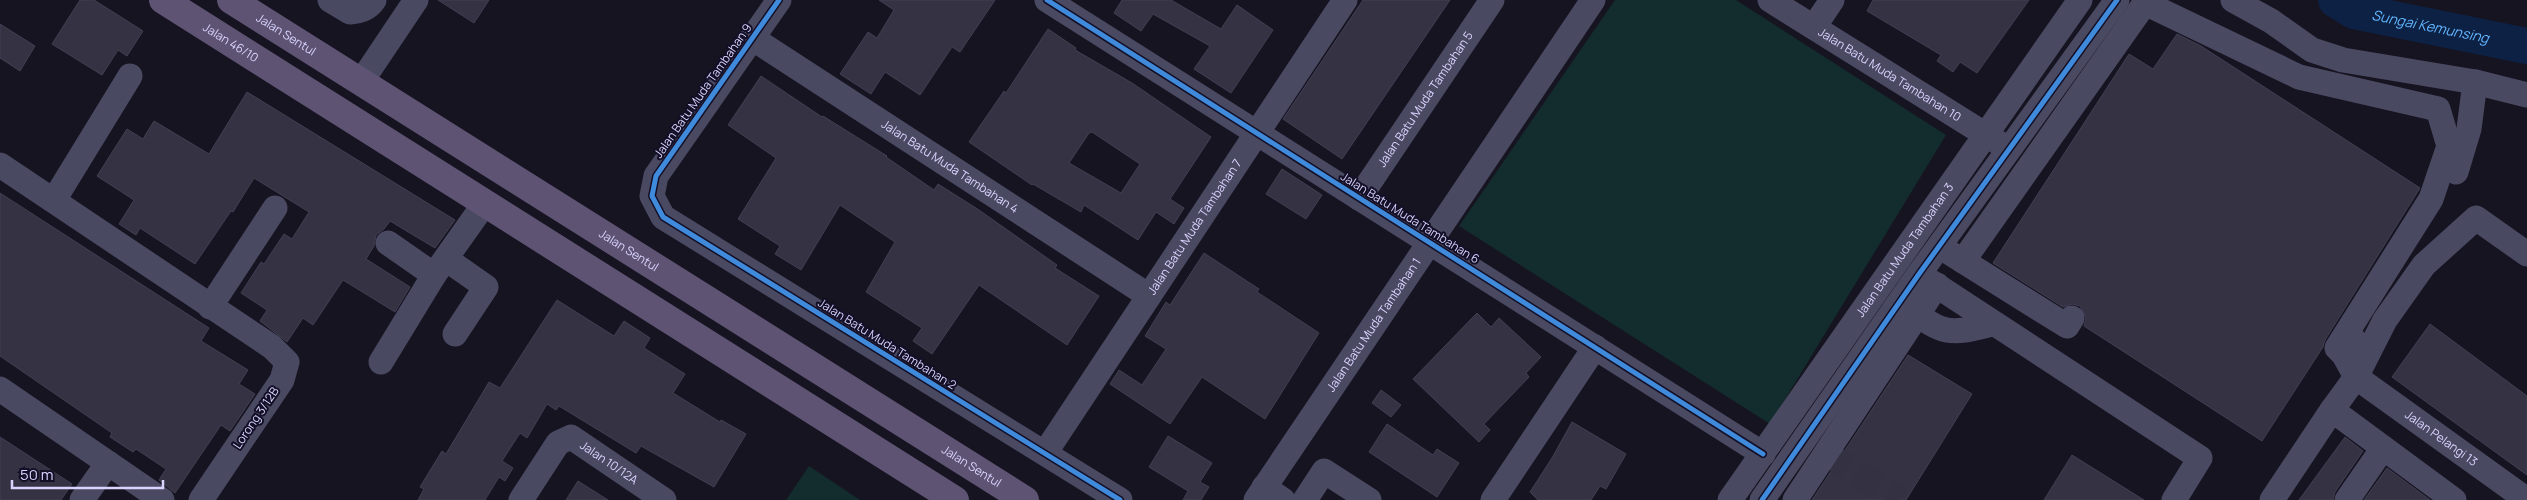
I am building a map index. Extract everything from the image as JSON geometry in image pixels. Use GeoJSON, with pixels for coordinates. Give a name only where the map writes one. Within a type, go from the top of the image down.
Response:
{"type":"FeatureCollection","features":[{"type":"Feature","properties":{"kind":"main road","name":"Jalan 46/10"},"geometry":{"type":"LineString","coordinates":[[164,0],[485,203]]}},
{"type":"Feature","properties":{"kind":"main road","name":"Jalan Sentul"},"geometry":{"type":"LineString","coordinates":[[232,1],[1024,500]]}},
{"type":"Feature","properties":{"kind":"main road"},"geometry":{"type":"LineString","coordinates":[[485,203],[947,495]]}},
{"type":"Feature","properties":{"kind":"street"},"geometry":{"type":"LineString","coordinates":[[330,0],[350,12],[361,11],[370,6],[374,0]]}},
{"type":"Feature","properties":{"kind":"street"},"geometry":{"type":"LineString","coordinates":[[361,82],[416,0]]}},
{"type":"Feature","properties":{"kind":"street","name":"Jalan Batu Muda Tambahan 9"},"geometry":{"type":"LineString","coordinates":[[652,196],[656,176],[779,0]]}},
{"type":"Feature","properties":{"kind":"street","name":"Jalan Batu Muda Tambahan 6"},"geometry":{"type":"LineString","coordinates":[[1047,0],[1763,454]]}},
{"type":"Feature","properties":{"kind":"street","name":"Jalan Batu Muda Tambahan 7"},"geometry":{"type":"LineString","coordinates":[[1045,453],[1345,0]]}},
{"type":"Feature","properties":{"kind":"street","name":"Jalan Batu Muda Tambahan 5"},"geometry":{"type":"LineString","coordinates":[[1359,198],[1492,0]]}},
{"type":"Feature","properties":{"kind":"street","name":"Jalan Batu Muda Tambahan 1"},"geometry":{"type":"LineString","coordinates":[[1268,496],[1430,243],[1593,0]]}},
{"type":"Feature","properties":{"kind":"street","name":"Jalan Batu Muda Tambahan 10"},"geometry":{"type":"LineString","coordinates":[[1770,0],[2008,149]]}},
{"type":"Feature","properties":{"kind":"street"},"geometry":{"type":"LineString","coordinates":[[1814,27],[1832,0]]}},
{"type":"Feature","properties":{"kind":"street","name":"Jalan Batu Muda Tambahan 3"},"geometry":{"type":"LineString","coordinates":[[1730,500],[2080,0]]}},
{"type":"Feature","properties":{"kind":"street"},"geometry":{"type":"LineString","coordinates":[[1762,500],[1785,467],[1908,308],[1928,279],[1939,246],[2117,0]]}},
{"type":"Feature","properties":{"kind":"street"},"geometry":{"type":"LineString","coordinates":[[2233,0],[2271,21],[2312,50],[2343,60],[2475,82],[2527,95]]}},
{"type":"Feature","properties":{"kind":"street"},"geometry":{"type":"LineString","coordinates":[[1963,261],[2145,3],[2299,77],[2438,109],[2449,146],[2431,199],[2337,348],[2344,355],[2356,377]]}},
{"type":"Feature","properties":{"kind":"street","name":"Jalan Batu Muda Tambahan 4"},"geometry":{"type":"LineString","coordinates":[[752,38],[1149,296]]}},
{"type":"Feature","properties":{"kind":"street"},"geometry":{"type":"LineString","coordinates":[[54,200],[130,76]]}},
{"type":"Feature","properties":{"kind":"street"},"geometry":{"type":"LineString","coordinates":[[2344,355],[2438,212],[2454,179],[2469,129],[2475,82]]}},
{"type":"Feature","properties":{"kind":"street","name":"Lorong 3/12B"},"geometry":{"type":"LineString","coordinates":[[0,165],[272,347],[287,362],[282,380],[201,500]]}},
{"type":"Feature","properties":{"kind":"street","name":"Jalan Batu Muda Tambahan 2"},"geometry":{"type":"LineString","coordinates":[[652,196],[663,217],[675,225],[1120,500]]}},
{"type":"Feature","properties":{"kind":"street"},"geometry":{"type":"LineString","coordinates":[[381,362],[440,267],[485,203]]}},
{"type":"Feature","properties":{"kind":"street"},"geometry":{"type":"LineString","coordinates":[[210,307],[275,208]]}},
{"type":"Feature","properties":{"kind":"street"},"geometry":{"type":"LineString","coordinates":[[2272,500],[2356,377],[2385,320],[2424,265],[2476,218],[2527,254]]}},
{"type":"Feature","properties":{"kind":"street"},"geometry":{"type":"LineString","coordinates":[[388,243],[486,287],[455,334]]}},
{"type":"Feature","properties":{"kind":"street"},"geometry":{"type":"LineString","coordinates":[[1939,246],[2067,326],[2072,318]]}},
{"type":"Feature","properties":{"kind":"street"},"geometry":{"type":"LineString","coordinates":[[1928,279],[1992,324],[2200,458],[2174,500]]}},
{"type":"Feature","properties":{"kind":"street"},"geometry":{"type":"LineString","coordinates":[[1908,308],[1940,330],[1968,331],[1992,324]]}},
{"type":"Feature","properties":{"kind":"street"},"geometry":{"type":"LineString","coordinates":[[1785,467],[1801,491],[1908,308]]}},
{"type":"Feature","properties":{"kind":"street"},"geometry":{"type":"LineString","coordinates":[[1493,500],[1595,347]]}},
{"type":"Feature","properties":{"kind":"street","name":"Jalan Pelangi 13"},"geometry":{"type":"LineString","coordinates":[[2356,377],[2526,500]]}},
{"type":"Feature","properties":{"kind":"street"},"geometry":{"type":"LineString","coordinates":[[0,389],[162,500]]}},
{"type":"Feature","properties":{"kind":"street"},"geometry":{"type":"LineString","coordinates":[[2332,410],[2454,500]]}},
{"type":"Feature","properties":{"kind":"street","name":"Jalan 10/12A"},"geometry":{"type":"LineString","coordinates":[[521,500],[558,443],[571,436],[664,500]]}},
{"type":"Feature","properties":{"kind":"street"},"geometry":{"type":"LineString","coordinates":[[2347,500],[2383,448]]}},
{"type":"Feature","properties":{"kind":"street"},"geometry":{"type":"LineString","coordinates":[[82,500],[108,463]]}},
{"type":"Feature","properties":{"kind":"street"},"geometry":{"type":"LineString","coordinates":[[1305,500],[1324,471],[1369,500]]}},
{"type":"Feature","properties":{"kind":"green space"},"geometry":{"type":"Polygon","coordinates":[[[1615,0],[1736,0],[1946,135],[1770,424],[1459,226],[1615,0]]]}},
{"type":"Feature","properties":{"kind":"green space"},"geometry":{"type":"Polygon","coordinates":[[[809,466],[860,500],[786,500],[809,466]]]}},
{"type":"Feature","properties":{"kind":"building"},"geometry":{"type":"Polygon","coordinates":[[[80,0],[94,0],[143,31],[127,56],[118,50],[102,75],[52,44],[80,0]]]}},
{"type":"Feature","properties":{"kind":"building"},"geometry":{"type":"Polygon","coordinates":[[[438,0],[489,0],[474,23],[438,0]]]}},
{"type":"Feature","properties":{"kind":"building"},"geometry":{"type":"Polygon","coordinates":[[[879,0],[995,0],[960,52],[952,47],[920,95],[885,72],[871,94],[840,74],[868,32],[877,38],[894,10],[879,0]]]}},
{"type":"Feature","properties":{"kind":"building"},"geometry":{"type":"Polygon","coordinates":[[[1122,0],[1171,0],[1221,29],[1237,5],[1273,30],[1231,93],[1194,69],[1210,46],[1153,14],[1141,31],[1114,13],[1122,0]]]}},
{"type":"Feature","properties":{"kind":"building"},"geometry":{"type":"Polygon","coordinates":[[[1363,0],[1450,0],[1342,159],[1283,119],[1363,0]]]}},
{"type":"Feature","properties":{"kind":"building"},"geometry":{"type":"Polygon","coordinates":[[[1873,0],[2029,0],[1977,73],[1960,62],[1953,72],[1937,61],[1941,55],[1867,11],[1873,0]]]}},
{"type":"Feature","properties":{"kind":"building"},"geometry":{"type":"Polygon","coordinates":[[[0,24],[35,46],[20,71],[0,58],[0,24]]]}},
{"type":"Feature","properties":{"kind":"building"},"geometry":{"type":"Polygon","coordinates":[[[1048,29],[1076,48],[1075,50],[1132,83],[1211,137],[1170,199],[1184,208],[1174,224],[1156,212],[1138,240],[1084,205],[1081,212],[1032,185],[969,142],[1004,91],[1006,93],[1048,29]],[[1092,132],[1089,133],[1069,163],[1121,193],[1140,164],[1092,132]]]}},
{"type":"Feature","properties":{"kind":"building"},"geometry":{"type":"Polygon","coordinates":[[[2177,34],[2201,46],[2420,188],[2325,340],[2323,347],[2262,441],[2084,326],[2086,318],[2080,306],[2072,304],[2063,307],[1993,263],[2129,54],[2153,69],[2177,34]]]}},
{"type":"Feature","properties":{"kind":"building"},"geometry":{"type":"Polygon","coordinates":[[[761,76],[822,117],[887,156],[934,190],[938,184],[979,210],[1057,265],[1055,268],[1099,296],[1067,345],[979,285],[932,354],[913,341],[922,328],[866,292],[895,242],[840,205],[801,270],[775,254],[780,246],[738,219],[776,158],[728,125],[761,76]]]}},
{"type":"Feature","properties":{"kind":"building"},"geometry":{"type":"Polygon","coordinates":[[[247,92],[455,220],[435,248],[390,221],[376,235],[374,246],[366,259],[410,287],[395,312],[343,280],[313,325],[303,318],[287,342],[260,321],[267,310],[241,293],[261,262],[264,264],[284,234],[292,239],[309,212],[254,178],[233,212],[231,211],[195,264],[140,228],[136,235],[119,224],[134,200],[97,176],[127,129],[143,139],[154,121],[209,154],[247,92]]]}},
{"type":"Feature","properties":{"kind":"building"},"geometry":{"type":"Polygon","coordinates":[[[1282,169],[1322,195],[1306,219],[1266,194],[1282,169]]]}},
{"type":"Feature","properties":{"kind":"building"},"geometry":{"type":"Polygon","coordinates":[[[0,193],[209,328],[201,341],[248,370],[239,384],[255,394],[230,431],[221,425],[175,493],[159,480],[166,469],[136,449],[133,452],[110,437],[112,433],[0,356],[0,193]]]}},
{"type":"Feature","properties":{"kind":"building"},"geometry":{"type":"Polygon","coordinates":[[[1204,253],[1259,289],[1257,292],[1319,333],[1265,419],[1202,377],[1170,424],[1110,384],[1119,370],[1142,385],[1166,349],[1145,336],[1166,302],[1170,305],[1204,253]]]}},
{"type":"Feature","properties":{"kind":"building"},"geometry":{"type":"Polygon","coordinates":[[[557,300],[614,336],[624,321],[650,338],[644,348],[685,374],[673,393],[720,422],[721,420],[746,434],[714,487],[641,446],[636,453],[559,406],[556,410],[547,404],[527,438],[520,433],[502,461],[513,468],[505,481],[499,477],[485,500],[418,500],[424,489],[420,487],[442,451],[446,454],[489,382],[500,388],[557,300]]]}},
{"type":"Feature","properties":{"kind":"building"},"geometry":{"type":"Polygon","coordinates":[[[1477,313],[1491,327],[1499,318],[1541,357],[1526,373],[1529,377],[1484,424],[1490,430],[1479,442],[1413,379],[1477,313]]]}},
{"type":"Feature","properties":{"kind":"building"},"geometry":{"type":"Polygon","coordinates":[[[2430,324],[2527,396],[2527,475],[2392,377],[2430,324]]]}},
{"type":"Feature","properties":{"kind":"building"},"geometry":{"type":"Polygon","coordinates":[[[1908,355],[1972,394],[1906,500],[1812,500],[1908,355]]]}},
{"type":"Feature","properties":{"kind":"building"},"geometry":{"type":"Polygon","coordinates":[[[1381,390],[1401,405],[1391,417],[1372,403],[1381,390]]]}},
{"type":"Feature","properties":{"kind":"building"},"geometry":{"type":"Polygon","coordinates":[[[1572,422],[1626,454],[1606,489],[1600,486],[1591,500],[1538,500],[1530,492],[1572,422]]]}},
{"type":"Feature","properties":{"kind":"building"},"geometry":{"type":"Polygon","coordinates":[[[1387,424],[1433,455],[1437,449],[1459,463],[1437,497],[1369,452],[1387,424]]]}},
{"type":"Feature","properties":{"kind":"building"},"geometry":{"type":"Polygon","coordinates":[[[1168,436],[1212,463],[1200,482],[1209,487],[1201,500],[1183,500],[1188,491],[1149,467],[1168,436]]]}},
{"type":"Feature","properties":{"kind":"building"},"geometry":{"type":"Polygon","coordinates":[[[0,437],[72,484],[61,500],[0,500],[0,437]]]}},
{"type":"Feature","properties":{"kind":"building"},"geometry":{"type":"Polygon","coordinates":[[[2345,437],[2363,451],[2335,492],[2333,500],[2299,500],[2345,437]]]}},
{"type":"Feature","properties":{"kind":"building"},"geometry":{"type":"Polygon","coordinates":[[[2072,455],[2144,500],[2044,500],[2072,455]]]}},
{"type":"Feature","properties":{"kind":"building"},"geometry":{"type":"Polygon","coordinates":[[[2387,468],[2430,500],[2364,500],[2387,468]]]}},
{"type":"Feature","properties":{"kind":"building"},"geometry":{"type":"Polygon","coordinates":[[[578,481],[608,500],[566,500],[578,481]]]}},
{"type":"Feature","properties":{"kind":"waterway","name":"Sungai Kemunsing"},"geometry":{"type":"LineString","coordinates":[[2336,0],[2354,11],[2527,46]]}},
{"type":"Feature","properties":{"kind":"tunnel"},"geometry":{"type":"LineString","coordinates":[[1826,453],[1900,500]]}},
{"type":"Feature","properties":{"kind":"cycle path"},"geometry":{"type":"LineString","coordinates":[[779,0],[656,176],[652,196],[663,217],[1120,500]]}},
{"type":"Feature","properties":{"kind":"cycle path"},"geometry":{"type":"LineString","coordinates":[[1047,0],[1763,454]]}},
{"type":"Feature","properties":{"kind":"cycle path"},"geometry":{"type":"LineString","coordinates":[[1762,500],[1919,274],[2117,0]]}}]}
